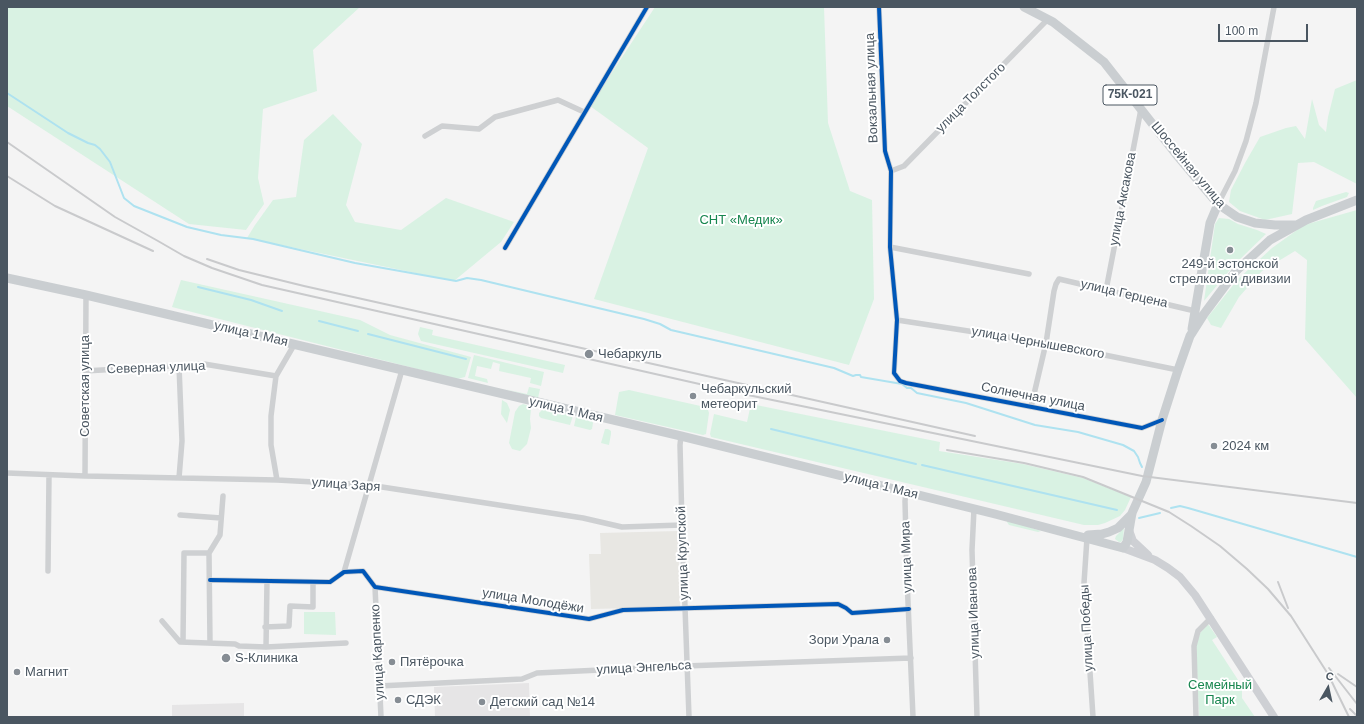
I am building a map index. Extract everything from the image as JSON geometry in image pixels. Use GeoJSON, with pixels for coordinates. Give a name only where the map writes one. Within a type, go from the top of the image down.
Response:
{"type":"FeatureCollection","features":[{"type":"Feature","properties":{"kind":"main road","name":"Шоссейная улица"},"geometry":{"type":"LineString","coordinates":[[1024,7],[1048,19],[1104,62],[1181,160],[1218,204],[1236,217],[1255,223],[1297,225]]}},
{"type":"Feature","properties":{"kind":"main road"},"geometry":{"type":"LineString","coordinates":[[1190,336],[1204,314],[1236,271],[1270,240],[1306,220],[1357,200]]}},
{"type":"Feature","properties":{"kind":"main road"},"geometry":{"type":"LineString","coordinates":[[1155,560],[1123,548],[1127,542],[1132,513],[1146,482],[1162,420],[1190,336],[1210,223],[1218,204]]}},
{"type":"Feature","properties":{"kind":"main road","name":"улица 1 Мая"},"geometry":{"type":"LineString","coordinates":[[7,278],[86,295],[681,436],[974,509],[1123,548]]}},
{"type":"Feature","properties":{"kind":"main road"},"geometry":{"type":"LineString","coordinates":[[1112,545],[1113,536],[1118,528],[1132,513]]}},
{"type":"Feature","properties":{"kind":"main road"},"geometry":{"type":"LineString","coordinates":[[1083,537],[1102,534],[1118,528]]}},
{"type":"Feature","properties":{"kind":"main road"},"geometry":{"type":"LineString","coordinates":[[1128,530],[1133,541],[1138,546],[1180,577],[1195,594],[1274,717]]}},
{"type":"Feature","properties":{"kind":"street"},"geometry":{"type":"LineString","coordinates":[[505,248],[647,7]]}},
{"type":"Feature","properties":{"kind":"street","name":"Вокзальная улица"},"geometry":{"type":"LineString","coordinates":[[879,7],[885,151],[891,171],[890,247],[897,320],[894,373],[900,381]]}},
{"type":"Feature","properties":{"kind":"street"},"geometry":{"type":"LineString","coordinates":[[1218,204],[1235,171],[1246,141],[1256,103],[1274,7]]}},
{"type":"Feature","properties":{"kind":"street","name":"улица Толстого"},"geometry":{"type":"LineString","coordinates":[[891,171],[904,166],[1048,19]]}},
{"type":"Feature","properties":{"kind":"street"},"geometry":{"type":"LineString","coordinates":[[425,136],[442,126],[479,129],[495,117],[558,100],[584,112]]}},
{"type":"Feature","properties":{"kind":"street","name":"улица Аксакова"},"geometry":{"type":"LineString","coordinates":[[1106,290],[1141,108]]}},
{"type":"Feature","properties":{"kind":"street"},"geometry":{"type":"LineString","coordinates":[[890,247],[1029,274]]}},
{"type":"Feature","properties":{"kind":"street","name":"улица Герцена"},"geometry":{"type":"LineString","coordinates":[[1046,343],[1056,284],[1059,279],[1195,311]]}},
{"type":"Feature","properties":{"kind":"street","name":"Советская улица"},"geometry":{"type":"LineString","coordinates":[[86,295],[86,476]]}},
{"type":"Feature","properties":{"kind":"street","name":"улица Чернышевского"},"geometry":{"type":"LineString","coordinates":[[897,320],[1046,343],[1178,370]]}},
{"type":"Feature","properties":{"kind":"street"},"geometry":{"type":"LineString","coordinates":[[1031,407],[1046,343]]}},
{"type":"Feature","properties":{"kind":"street"},"geometry":{"type":"LineString","coordinates":[[277,480],[271,445],[271,416],[276,376],[294,345]]}},
{"type":"Feature","properties":{"kind":"street","name":"Северная улица"},"geometry":{"type":"LineString","coordinates":[[85,371],[204,364],[276,376]]}},
{"type":"Feature","properties":{"kind":"street"},"geometry":{"type":"LineString","coordinates":[[179,366],[182,408],[182,441],[179,478]]}},
{"type":"Feature","properties":{"kind":"street"},"geometry":{"type":"LineString","coordinates":[[344,572],[402,370]]}},
{"type":"Feature","properties":{"kind":"street","name":"Солнечная улица"},"geometry":{"type":"LineString","coordinates":[[900,381],[1142,428],[1162,420]]}},
{"type":"Feature","properties":{"kind":"street","name":"улица Крупской"},"geometry":{"type":"LineString","coordinates":[[681,436],[682,525],[690,717]]}},
{"type":"Feature","properties":{"kind":"street","name":"улица Заря"},"geometry":{"type":"LineString","coordinates":[[7,473],[277,480],[369,485],[583,518],[622,527],[682,525]]}},
{"type":"Feature","properties":{"kind":"street"},"geometry":{"type":"LineString","coordinates":[[48,571],[49,475]]}},
{"type":"Feature","properties":{"kind":"street","name":"улица Мира"},"geometry":{"type":"LineString","coordinates":[[906,492],[905,501],[913,717]]}},
{"type":"Feature","properties":{"kind":"street"},"geometry":{"type":"LineString","coordinates":[[210,643],[209,553],[220,535],[223,496]]}},
{"type":"Feature","properties":{"kind":"street","name":"улица Иванова"},"geometry":{"type":"LineString","coordinates":[[974,509],[972,550],[977,717]]}},
{"type":"Feature","properties":{"kind":"street"},"geometry":{"type":"LineString","coordinates":[[180,515],[221,518]]}},
{"type":"Feature","properties":{"kind":"street","name":"улица Победы"},"geometry":{"type":"LineString","coordinates":[[1083,537],[1084,583],[1093,717]]}},
{"type":"Feature","properties":{"kind":"street"},"geometry":{"type":"LineString","coordinates":[[183,642],[184,553],[209,553]]}},
{"type":"Feature","properties":{"kind":"street"},"geometry":{"type":"LineString","coordinates":[[210,580],[330,582],[344,572],[363,571],[374,586]]}},
{"type":"Feature","properties":{"kind":"street"},"geometry":{"type":"LineString","coordinates":[[266,647],[267,582]]}},
{"type":"Feature","properties":{"kind":"street"},"geometry":{"type":"LineString","coordinates":[[266,627],[290,626],[290,606],[313,607],[313,582]]}},
{"type":"Feature","properties":{"kind":"street","name":"улица Молодёжи"},"geometry":{"type":"LineString","coordinates":[[374,586],[589,619],[623,610],[685,608],[838,604],[852,613],[909,609]]}},
{"type":"Feature","properties":{"kind":"street","name":"улица Карпенко"},"geometry":{"type":"LineString","coordinates":[[374,586],[380,717]]}},
{"type":"Feature","properties":{"kind":"street"},"geometry":{"type":"LineString","coordinates":[[1196,717],[1194,646],[1198,630],[1211,618]]}},
{"type":"Feature","properties":{"kind":"street"},"geometry":{"type":"LineString","coordinates":[[162,621],[180,642],[266,647],[346,643]]}},
{"type":"Feature","properties":{"kind":"street","name":"улица Энгельса"},"geometry":{"type":"LineString","coordinates":[[379,686],[522,679],[537,673],[910,658]]}},
{"type":"Feature","properties":{"kind":"shaded area"},"geometry":{"type":"Polygon","coordinates":[[[678,531],[680,607],[591,609],[589,554],[601,554],[600,533],[678,531]]]}},
{"type":"Feature","properties":{"kind":"shaded area","name":"Детский сад №14"},"geometry":{"type":"Polygon","coordinates":[[[529,683],[530,717],[435,717],[434,687],[529,683]]]}},
{"type":"Feature","properties":{"kind":"shaded area"},"geometry":{"type":"Polygon","coordinates":[[[244,703],[244,717],[172,717],[172,705],[244,703]]]}},
{"type":"Feature","properties":{"kind":"green space"},"geometry":{"type":"Polygon","coordinates":[[[7,7],[360,7],[313,50],[317,91],[263,109],[258,178],[264,204],[246,230],[189,224],[7,106],[7,7]]]}},
{"type":"Feature","properties":{"kind":"green space","name":"СНТ «Медик»"},"geometry":{"type":"Polygon","coordinates":[[[655,7],[824,7],[828,123],[850,191],[872,200],[874,299],[849,365],[594,299],[648,148],[590,106],[655,7]]]}},
{"type":"Feature","properties":{"kind":"green space"},"geometry":{"type":"Polygon","coordinates":[[[1357,80],[1357,184],[1314,162],[1298,163],[1292,214],[1265,220],[1240,211],[1229,202],[1231,190],[1260,137],[1296,126],[1305,139],[1312,99],[1319,125],[1326,132],[1335,89],[1357,80]]]}},
{"type":"Feature","properties":{"kind":"green space"},"geometry":{"type":"Polygon","coordinates":[[[333,114],[362,144],[346,205],[355,222],[401,230],[446,198],[514,222],[501,242],[454,281],[247,238],[273,200],[296,197],[304,140],[333,114]]]}},
{"type":"Feature","properties":{"kind":"green space"},"geometry":{"type":"Polygon","coordinates":[[[1346,192],[1349,193],[1347,197],[1313,210],[1316,201],[1346,192]]]}},
{"type":"Feature","properties":{"kind":"green space"},"geometry":{"type":"Polygon","coordinates":[[[1357,210],[1357,398],[1305,339],[1307,260],[1295,251],[1262,271],[1239,297],[1221,328],[1211,325],[1207,318],[1238,279],[1272,248],[1304,225],[1357,210]]]}},
{"type":"Feature","properties":{"kind":"green space"},"geometry":{"type":"Polygon","coordinates":[[[1219,218],[1229,219],[1238,224],[1266,234],[1234,265],[1204,301],[1215,224],[1219,218]]]}},
{"type":"Feature","properties":{"kind":"green space"},"geometry":{"type":"Polygon","coordinates":[[[181,280],[360,320],[390,335],[471,357],[465,377],[457,379],[172,307],[181,280]]]}},
{"type":"Feature","properties":{"kind":"green space"},"geometry":{"type":"Polygon","coordinates":[[[420,327],[433,330],[432,335],[565,365],[563,373],[421,341],[418,334],[420,327]]]}},
{"type":"Feature","properties":{"kind":"green space"},"geometry":{"type":"Polygon","coordinates":[[[474,355],[544,372],[541,386],[530,383],[531,378],[499,371],[500,364],[493,362],[491,369],[477,366],[475,376],[487,379],[488,383],[468,378],[474,355]]]}},
{"type":"Feature","properties":{"kind":"green space"},"geometry":{"type":"Polygon","coordinates":[[[529,387],[540,389],[538,398],[504,389],[527,394],[529,387]]]}},
{"type":"Feature","properties":{"kind":"green space"},"geometry":{"type":"Polygon","coordinates":[[[629,390],[705,407],[709,413],[706,434],[703,435],[615,415],[619,392],[629,390]]]}},
{"type":"Feature","properties":{"kind":"green space"},"geometry":{"type":"Polygon","coordinates":[[[502,400],[507,403],[510,410],[507,423],[501,414],[502,400]]]}},
{"type":"Feature","properties":{"kind":"green space"},"geometry":{"type":"Polygon","coordinates":[[[523,404],[530,406],[531,409],[531,428],[527,444],[520,451],[512,449],[509,443],[515,412],[519,406],[523,404]]]}},
{"type":"Feature","properties":{"kind":"green space"},"geometry":{"type":"Polygon","coordinates":[[[751,404],[940,442],[939,451],[1023,464],[1083,478],[1131,497],[1125,510],[1120,516],[1098,525],[1084,525],[711,437],[710,434],[714,414],[747,422],[751,404]]]}},
{"type":"Feature","properties":{"kind":"green space"},"geometry":{"type":"Polygon","coordinates":[[[543,409],[573,416],[570,425],[541,418],[539,413],[543,409]]]}},
{"type":"Feature","properties":{"kind":"green space"},"geometry":{"type":"Polygon","coordinates":[[[576,417],[592,421],[592,429],[590,430],[574,426],[576,417]]]}},
{"type":"Feature","properties":{"kind":"green space"},"geometry":{"type":"Polygon","coordinates":[[[605,429],[611,431],[609,445],[601,443],[605,429]]]}},
{"type":"Feature","properties":{"kind":"green space"},"geometry":{"type":"Polygon","coordinates":[[[1007,520],[1041,531],[1038,532],[1009,525],[1007,520]]]}},
{"type":"Feature","properties":{"kind":"green space"},"geometry":{"type":"Polygon","coordinates":[[[1124,528],[1123,539],[1119,542],[1115,539],[1116,536],[1124,528]]]}},
{"type":"Feature","properties":{"kind":"green space"},"geometry":{"type":"Polygon","coordinates":[[[304,612],[335,612],[336,635],[304,634],[304,612]]]}},
{"type":"Feature","properties":{"kind":"green space","name":"Семейный Парк"},"geometry":{"type":"Polygon","coordinates":[[[1208,624],[1217,637],[1212,640],[1242,686],[1242,698],[1255,717],[1199,717],[1196,646],[1200,633],[1208,624]]]}},
{"type":"Feature","properties":{"kind":"waterway"},"geometry":{"type":"LineString","coordinates":[[7,93],[68,133],[95,145],[100,149],[110,162],[124,198],[134,206],[187,227],[221,235],[253,239],[355,263],[456,281],[467,278],[481,280],[644,319],[660,324],[671,330],[834,368],[853,376],[860,375],[861,377],[902,384],[907,388],[911,388],[917,393],[966,403],[1035,425],[1078,432],[1123,445],[1134,451],[1142,467]]}},
{"type":"Feature","properties":{"kind":"waterway"},"geometry":{"type":"LineString","coordinates":[[198,287],[251,300],[282,311]]}},
{"type":"Feature","properties":{"kind":"waterway"},"geometry":{"type":"LineString","coordinates":[[319,321],[358,331]]}},
{"type":"Feature","properties":{"kind":"waterway"},"geometry":{"type":"LineString","coordinates":[[368,334],[466,359]]}},
{"type":"Feature","properties":{"kind":"waterway"},"geometry":{"type":"LineString","coordinates":[[771,429],[916,464]]}},
{"type":"Feature","properties":{"kind":"waterway"},"geometry":{"type":"LineString","coordinates":[[922,465],[1117,510]]}},
{"type":"Feature","properties":{"kind":"waterway"},"geometry":{"type":"LineString","coordinates":[[1171,508],[1180,506],[1188,508],[1357,557]]}},
{"type":"Feature","properties":{"kind":"waterway"},"geometry":{"type":"LineString","coordinates":[[1139,518],[1160,513]]}},
{"type":"Feature","properties":{"kind":"railway"},"geometry":{"type":"LineString","coordinates":[[7,142],[115,217],[184,256],[212,268],[262,285],[748,395],[1142,476],[1357,503]]}},
{"type":"Feature","properties":{"kind":"railway"},"geometry":{"type":"LineString","coordinates":[[7,176],[55,206],[153,251]]}},
{"type":"Feature","properties":{"kind":"railway"},"geometry":{"type":"LineString","coordinates":[[207,259],[239,270],[304,286],[975,436]]}},
{"type":"Feature","properties":{"kind":"railway"},"geometry":{"type":"LineString","coordinates":[[947,450],[1024,463],[1083,477],[1169,512],[1191,526],[1220,546],[1247,569],[1268,589],[1291,616],[1328,674],[1349,717]]}},
{"type":"Feature","properties":{"kind":"railway"},"geometry":{"type":"LineString","coordinates":[[1278,582],[1288,608]]}},
{"type":"Feature","properties":{"kind":"railway"},"geometry":{"type":"LineString","coordinates":[[1329,668],[1357,704]]}},
{"type":"Feature","properties":{"kind":"railway"},"geometry":{"type":"LineString","coordinates":[[1338,674],[1357,687]]}},
{"type":"Feature","properties":{"kind":"railway"},"geometry":{"type":"LineString","coordinates":[[1350,709],[1357,716]]}},
{"type":"Feature","properties":{"kind":"cycle path"},"geometry":{"type":"LineString","coordinates":[[505,248],[647,7]]}},
{"type":"Feature","properties":{"kind":"cycle path"},"geometry":{"type":"LineString","coordinates":[[879,7],[885,151],[891,171],[890,247],[897,320],[894,373],[900,381],[906,383],[1142,428],[1162,420]]}},
{"type":"Feature","properties":{"kind":"cycle path"},"geometry":{"type":"LineString","coordinates":[[210,580],[330,582],[344,572],[363,571],[375,587],[589,619],[623,610],[838,604],[852,613],[909,609]]}},
{"type":"Feature","properties":{"kind":"place","name":"249-й эстонской стрелковой дивизии"},"geometry":{"type":"Point","coordinates":[1230,250]}},
{"type":"Feature","properties":{"kind":"place","name":"Чебаркуль"},"geometry":{"type":"Point","coordinates":[589,354]}},
{"type":"Feature","properties":{"kind":"place","name":"Чебаркульский метеорит"},"geometry":{"type":"Point","coordinates":[693,396]}},
{"type":"Feature","properties":{"kind":"place","name":"2024 км"},"geometry":{"type":"Point","coordinates":[1214,446]}},
{"type":"Feature","properties":{"kind":"place","name":"Зори Урала"},"geometry":{"type":"Point","coordinates":[887,640]}},
{"type":"Feature","properties":{"kind":"place","name":"S-Клиника"},"geometry":{"type":"Point","coordinates":[226,658]}},
{"type":"Feature","properties":{"kind":"place","name":"Пятёрочка"},"geometry":{"type":"Point","coordinates":[392,662]}},
{"type":"Feature","properties":{"kind":"place","name":"Магнит"},"geometry":{"type":"Point","coordinates":[17,672]}},
{"type":"Feature","properties":{"kind":"place","name":"СДЭК"},"geometry":{"type":"Point","coordinates":[398,700]}},
{"type":"Feature","properties":{"kind":"place","name":"Детский сад №14"},"geometry":{"type":"Point","coordinates":[482,702]}}]}
